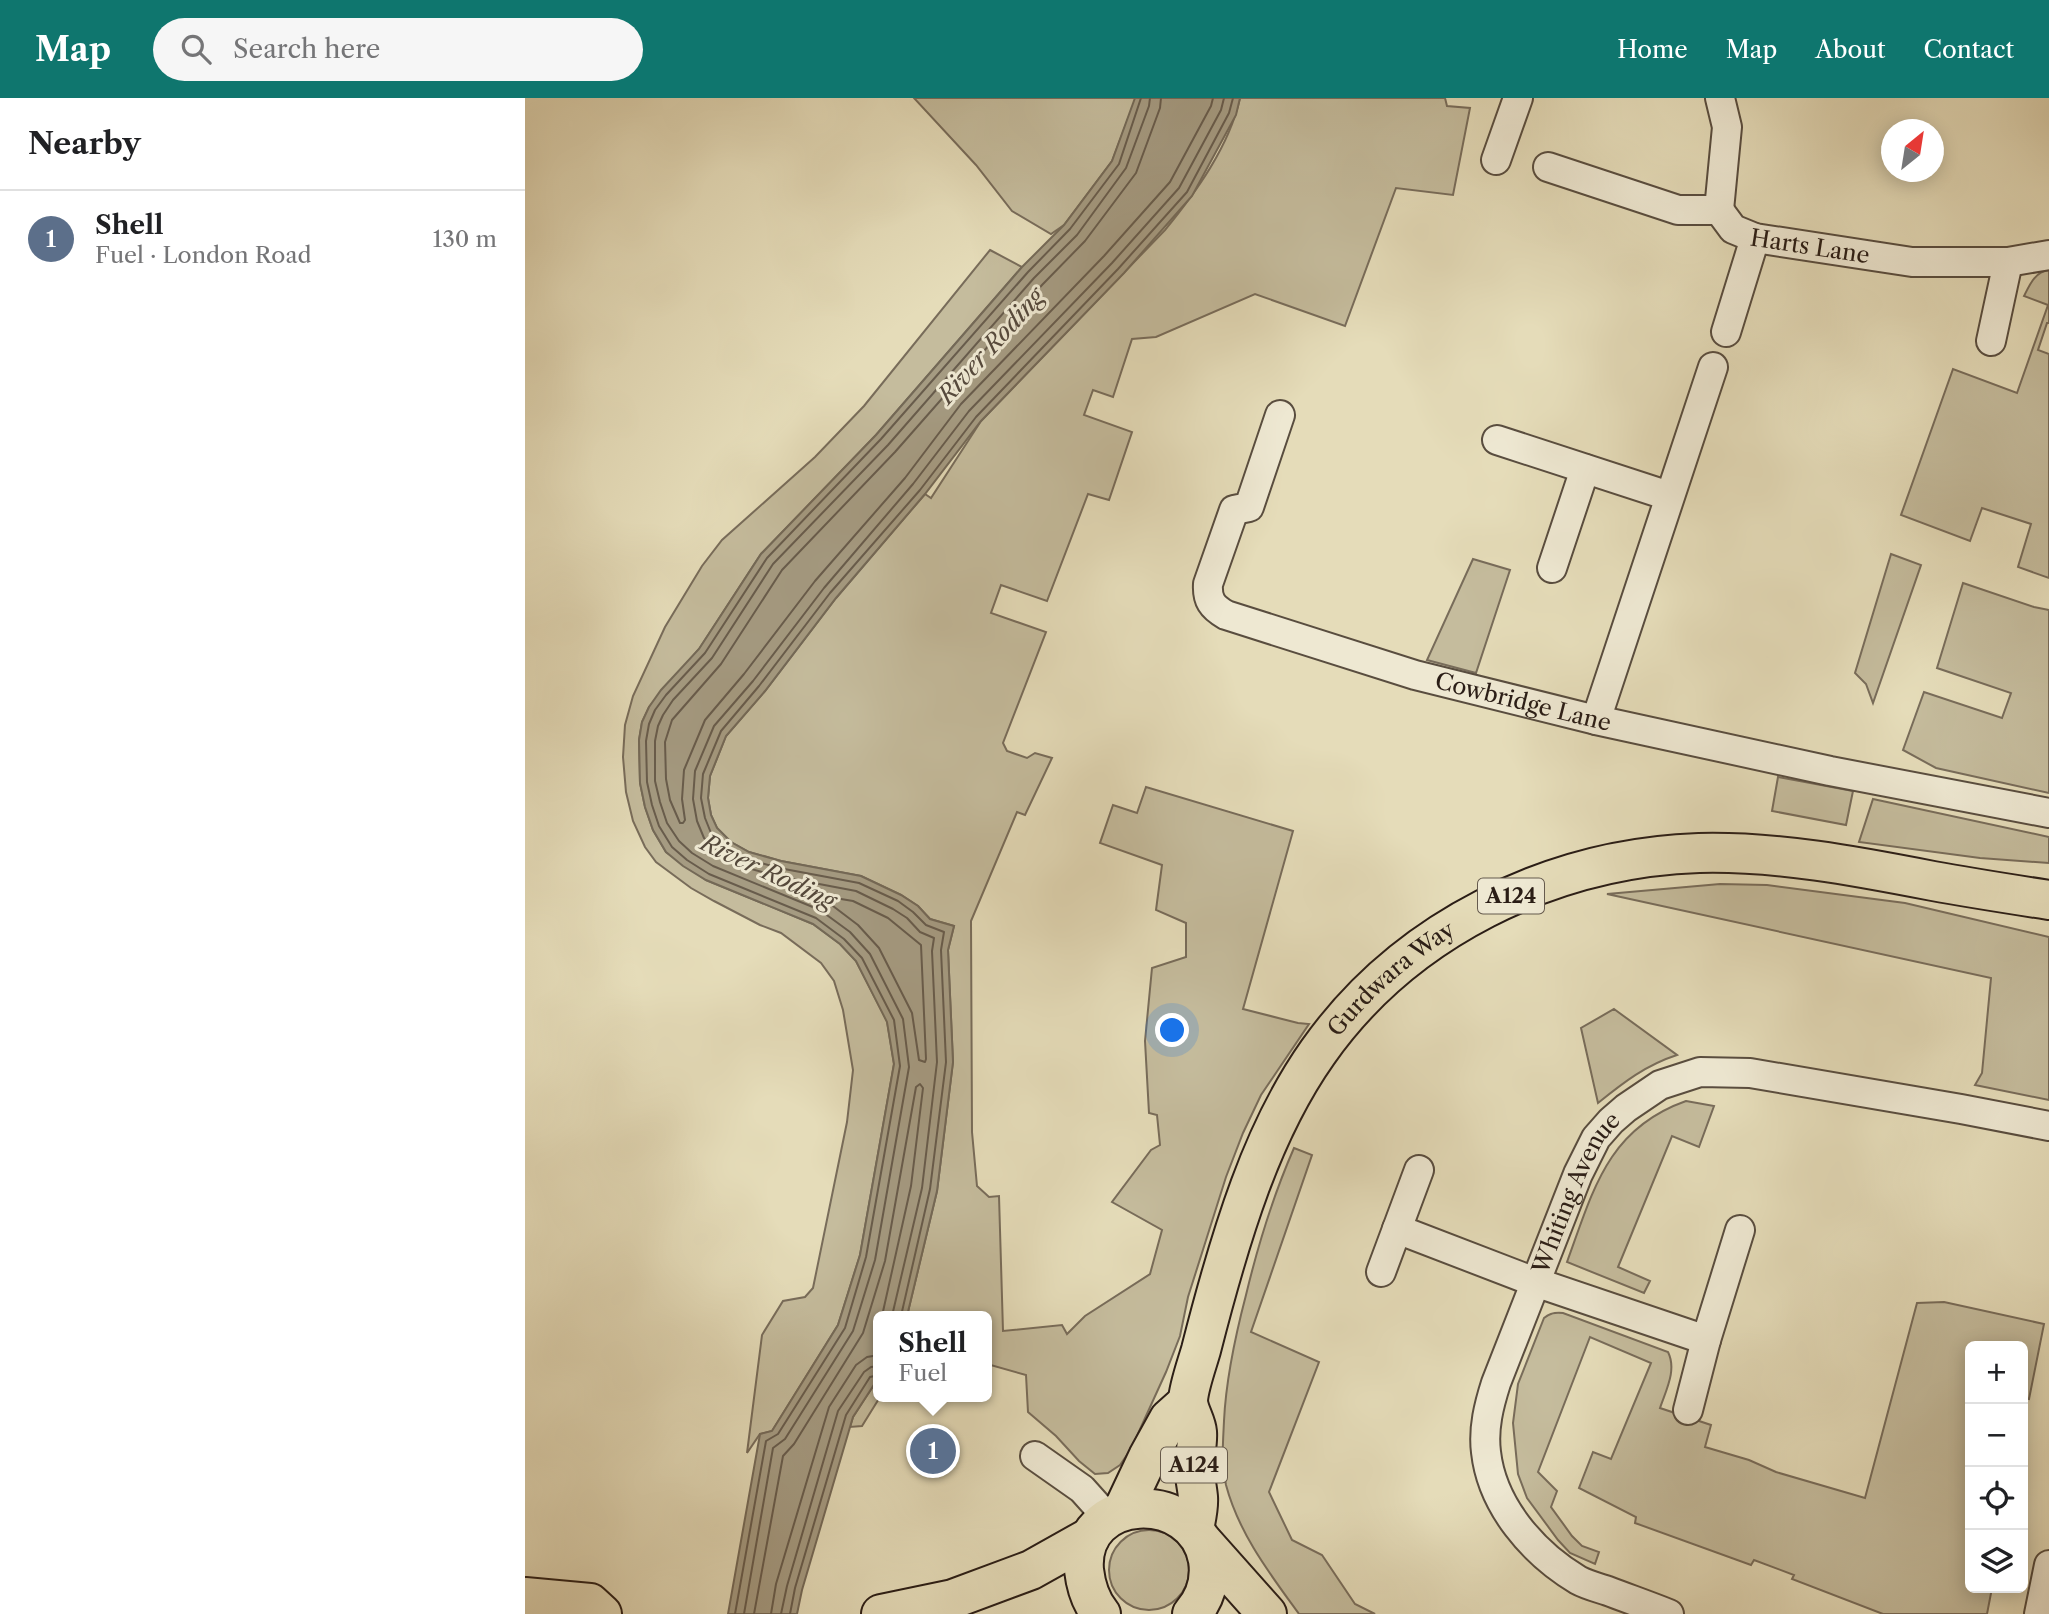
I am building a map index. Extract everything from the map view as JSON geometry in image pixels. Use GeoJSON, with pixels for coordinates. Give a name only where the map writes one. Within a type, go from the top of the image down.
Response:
{"type":"FeatureCollection","features":[{"type":"Feature","properties":{"kind":"main road","name":"Gurdwara Way"},"geometry":{"type":"LineString","coordinates":[[1192,1614],[1203,1598],[1209,1567],[1198,1535],[1194,1464],[1197,1431],[1188,1402],[1234,1229],[1257,1166],[1285,1106],[1317,1054],[1350,1012],[1393,970],[1435,938],[1493,904],[1560,877],[1609,864],[1651,857],[1699,853],[1753,854],[1812,860],[2049,900]]}},
{"type":"Feature","properties":{"kind":"main road","name":"Gurdwara Way"},"geometry":{"type":"LineString","coordinates":[[1101,1614],[1086,1588],[1084,1554],[1148,1457],[1169,1419],[1188,1402]]}},
{"type":"Feature","properties":{"kind":"main road"},"geometry":{"type":"LineString","coordinates":[[881,1614],[953,1599],[1031,1570],[1107,1522],[1154,1509],[1181,1519],[1267,1614]]}},
{"type":"Feature","properties":{"kind":"main road"},"geometry":{"type":"LineString","coordinates":[[525,1597],[590,1603],[603,1614]]}},
{"type":"Feature","properties":{"kind":"street"},"geometry":{"type":"LineString","coordinates":[[1496,160],[1518,98]]}},
{"type":"Feature","properties":{"kind":"street"},"geometry":{"type":"LineString","coordinates":[[1548,167],[1678,210],[1719,211],[1727,127],[1720,98]]}},
{"type":"Feature","properties":{"kind":"street","name":"Harts Lane"},"geometry":{"type":"LineString","coordinates":[[1719,211],[1733,229],[1755,238],[1912,262],[2008,262],[2049,255]]}},
{"type":"Feature","properties":{"kind":"street"},"geometry":{"type":"LineString","coordinates":[[1725,332],[1755,238]]}},
{"type":"Feature","properties":{"kind":"street"},"geometry":{"type":"LineString","coordinates":[[1991,341],[2008,262]]}},
{"type":"Feature","properties":{"kind":"street"},"geometry":{"type":"LineString","coordinates":[[1596,720],[1713,367]]}},
{"type":"Feature","properties":{"kind":"street","name":"Cowbridge Lane"},"geometry":{"type":"LineString","coordinates":[[1280,415],[1249,507],[1234,510],[1208,584],[1207,596],[1216,609],[1226,615],[1415,675],[1596,720],[1830,771],[2049,813]]}},
{"type":"Feature","properties":{"kind":"street"},"geometry":{"type":"LineString","coordinates":[[1497,440],[1669,496]]}},
{"type":"Feature","properties":{"kind":"street"},"geometry":{"type":"LineString","coordinates":[[1552,568],[1585,469]]}},
{"type":"Feature","properties":{"kind":"street","name":"Whiting Avenue"},"geometry":{"type":"LineString","coordinates":[[1669,1614],[1580,1581],[1546,1557],[1504,1506],[1493,1480],[1486,1451],[1486,1415],[1496,1383],[1578,1174],[1596,1138],[1611,1121],[1641,1097],[1660,1085],[1700,1072],[1750,1073],[2049,1126]]}},
{"type":"Feature","properties":{"kind":"street"},"geometry":{"type":"LineString","coordinates":[[1381,1272],[1419,1170]]}},
{"type":"Feature","properties":{"kind":"street"},"geometry":{"type":"LineString","coordinates":[[1397,1229],[1535,1282],[1706,1339]]}},
{"type":"Feature","properties":{"kind":"street"},"geometry":{"type":"LineString","coordinates":[[1688,1410],[1706,1339],[1740,1230]]}},
{"type":"Feature","properties":{"kind":"street"},"geometry":{"type":"LineString","coordinates":[[1035,1456],[1082,1489],[1107,1522]]}},
{"type":"Feature","properties":{"kind":"street"},"geometry":{"type":"LineString","coordinates":[[2039,1614],[2049,1565]]}},
{"type":"Feature","properties":{"kind":"shaded area"},"geometry":{"type":"Polygon","coordinates":[[[914,98],[1136,98],[1112,161],[1064,225],[1051,234],[1012,211],[976,165],[914,98]]]}},
{"type":"Feature","properties":{"kind":"shaded area"},"geometry":{"type":"Polygon","coordinates":[[[1240,98],[1445,98],[1447,106],[1470,108],[1453,195],[1396,188],[1345,326],[1255,294],[1156,337],[1132,339],[1113,397],[1093,390],[1084,415],[1132,432],[1109,500],[1088,494],[1047,601],[1001,585],[991,613],[1046,632],[1003,743],[1007,751],[1027,758],[1035,753],[1052,758],[1025,815],[1017,812],[971,921],[972,1132],[977,1186],[989,1197],[999,1196],[1003,1331],[1062,1325],[1067,1334],[1085,1316],[1150,1274],[1162,1230],[1112,1202],[1151,1150],[1160,1145],[1157,1115],[1149,1113],[1145,1041],[1152,968],[1186,957],[1186,923],[1156,910],[1162,865],[1100,843],[1113,805],[1137,813],[1146,787],[1293,831],[1243,1009],[1309,1024],[1261,1095],[1243,1133],[1226,1177],[1188,1297],[1180,1336],[1131,1449],[1120,1465],[1108,1473],[1095,1474],[1028,1412],[1026,1375],[992,1365],[992,1311],[908,1311],[937,1191],[953,1062],[948,950],[954,926],[930,919],[918,906],[901,895],[861,876],[781,861],[749,852],[731,842],[717,828],[711,815],[708,798],[710,776],[726,736],[765,691],[836,598],[925,494],[931,498],[981,421],[1177,215],[1220,151],[1240,98]]]}},
{"type":"Feature","properties":{"kind":"shaded area"},"geometry":{"type":"Polygon","coordinates":[[[990,250],[1022,267],[876,435],[761,554],[699,649],[649,707],[642,722],[639,740],[640,783],[653,830],[666,852],[706,880],[813,924],[840,944],[856,961],[887,1021],[894,1064],[860,1255],[838,1325],[772,1431],[760,1434],[747,1453],[762,1335],[783,1301],[805,1297],[813,1288],[847,1122],[853,1070],[843,1010],[834,981],[821,963],[781,933],[760,925],[691,888],[656,862],[645,847],[633,821],[626,792],[623,757],[625,725],[633,696],[665,627],[702,566],[722,540],[815,457],[864,406],[990,250]]]}},
{"type":"Feature","properties":{"kind":"shaded area"},"geometry":{"type":"Polygon","coordinates":[[[2049,270],[2049,323],[2038,350],[2049,354],[2049,578],[2018,567],[2031,524],[1982,508],[1970,541],[1901,515],[1953,369],[2017,393],[2048,305],[2024,296],[2037,276],[2049,270]]]}},
{"type":"Feature","properties":{"kind":"shaded area"},"geometry":{"type":"Polygon","coordinates":[[[1891,554],[1921,565],[1873,703],[1866,684],[1855,673],[1891,554]]]}},
{"type":"Feature","properties":{"kind":"shaded area"},"geometry":{"type":"Polygon","coordinates":[[[1473,559],[1510,570],[1476,673],[1427,660],[1473,559]]]}},
{"type":"Feature","properties":{"kind":"shaded area"},"geometry":{"type":"Polygon","coordinates":[[[1963,583],[2049,610],[2049,793],[1936,768],[1903,750],[1924,692],[2002,718],[2011,693],[1937,668],[1963,583]]]}},
{"type":"Feature","properties":{"kind":"shaded area"},"geometry":{"type":"Polygon","coordinates":[[[1778,777],[1853,791],[1846,825],[1772,811],[1778,777]]]}},
{"type":"Feature","properties":{"kind":"shaded area"},"geometry":{"type":"Polygon","coordinates":[[[1873,799],[2049,837],[2049,863],[1980,858],[1859,842],[1873,799]]]}},
{"type":"Feature","properties":{"kind":"shaded area"},"geometry":{"type":"Polygon","coordinates":[[[1720,884],[1767,885],[1905,903],[2049,937],[2049,1100],[1975,1085],[1982,1073],[1991,978],[1607,894],[1720,884]]]}},
{"type":"Feature","properties":{"kind":"shaded area"},"geometry":{"type":"Polygon","coordinates":[[[1614,1009],[1677,1055],[1636,1075],[1598,1103],[1581,1028],[1614,1009]]]}},
{"type":"Feature","properties":{"kind":"shaded area"},"geometry":{"type":"Polygon","coordinates":[[[1686,1101],[1714,1106],[1699,1147],[1672,1136],[1618,1267],[1650,1281],[1644,1293],[1567,1262],[1595,1187],[1620,1146],[1638,1128],[1659,1113],[1686,1101]]]}},
{"type":"Feature","properties":{"kind":"shaded area"},"geometry":{"type":"Polygon","coordinates":[[[1294,1148],[1312,1155],[1251,1332],[1319,1362],[1269,1492],[1292,1540],[1322,1555],[1355,1604],[1375,1614],[1299,1614],[1247,1537],[1224,1477],[1225,1405],[1235,1342],[1261,1239],[1294,1148]]]}},
{"type":"Feature","properties":{"kind":"shaded area"},"geometry":{"type":"Polygon","coordinates":[[[1944,1302],[2044,1324],[2029,1399],[2028,1341],[1965,1341],[1965,1593],[1991,1593],[1987,1614],[1883,1614],[1792,1579],[1794,1575],[1754,1560],[1751,1565],[1635,1523],[1636,1517],[1579,1488],[1593,1452],[1611,1459],[1651,1363],[1590,1337],[1538,1472],[1557,1491],[1551,1507],[1572,1536],[1582,1546],[1599,1552],[1595,1564],[1570,1553],[1527,1498],[1518,1474],[1513,1423],[1518,1384],[1544,1318],[1548,1315],[1563,1313],[1668,1352],[1671,1373],[1660,1408],[1711,1425],[1705,1447],[1749,1460],[1776,1472],[1865,1498],[1917,1303],[1944,1302]]]}},
{"type":"Feature","properties":{"kind":"shaded area"},"geometry":{"type":"Polygon","coordinates":[[[873,1386],[873,1402],[877,1402],[862,1426],[850,1427],[853,1417],[873,1386]]]}},
{"type":"Feature","properties":{"kind":"shaded area"},"geometry":{"type":"Polygon","coordinates":[[[1141,1530],[1157,1530],[1178,1541],[1189,1562],[1189,1578],[1178,1599],[1157,1610],[1141,1610],[1127,1604],[1115,1592],[1109,1578],[1109,1562],[1115,1548],[1127,1536],[1141,1530]]]}},
{"type":"Feature","properties":{"kind":"water","name":"River Roding"},"geometry":{"type":"Polygon","coordinates":[[[1135,98],[1240,98],[1236,115],[1192,196],[1124,273],[981,421],[925,494],[836,598],[765,691],[726,736],[710,776],[708,798],[711,815],[717,828],[731,842],[749,852],[781,861],[861,876],[901,895],[918,906],[930,919],[954,926],[948,950],[953,1062],[937,1191],[908,1311],[873,1311],[873,1386],[853,1417],[797,1614],[728,1614],[760,1434],[772,1431],[838,1325],[860,1255],[894,1064],[887,1022],[856,961],[840,944],[813,924],[706,880],[666,852],[653,830],[640,783],[639,740],[642,722],[661,690],[699,649],[761,554],[876,435],[1022,267],[1064,225],[1112,161],[1135,98]]]}},
{"type":"Feature","properties":{"kind":"place","name":"Shell"},"geometry":{"type":"Point","coordinates":[933,1451]}}]}
